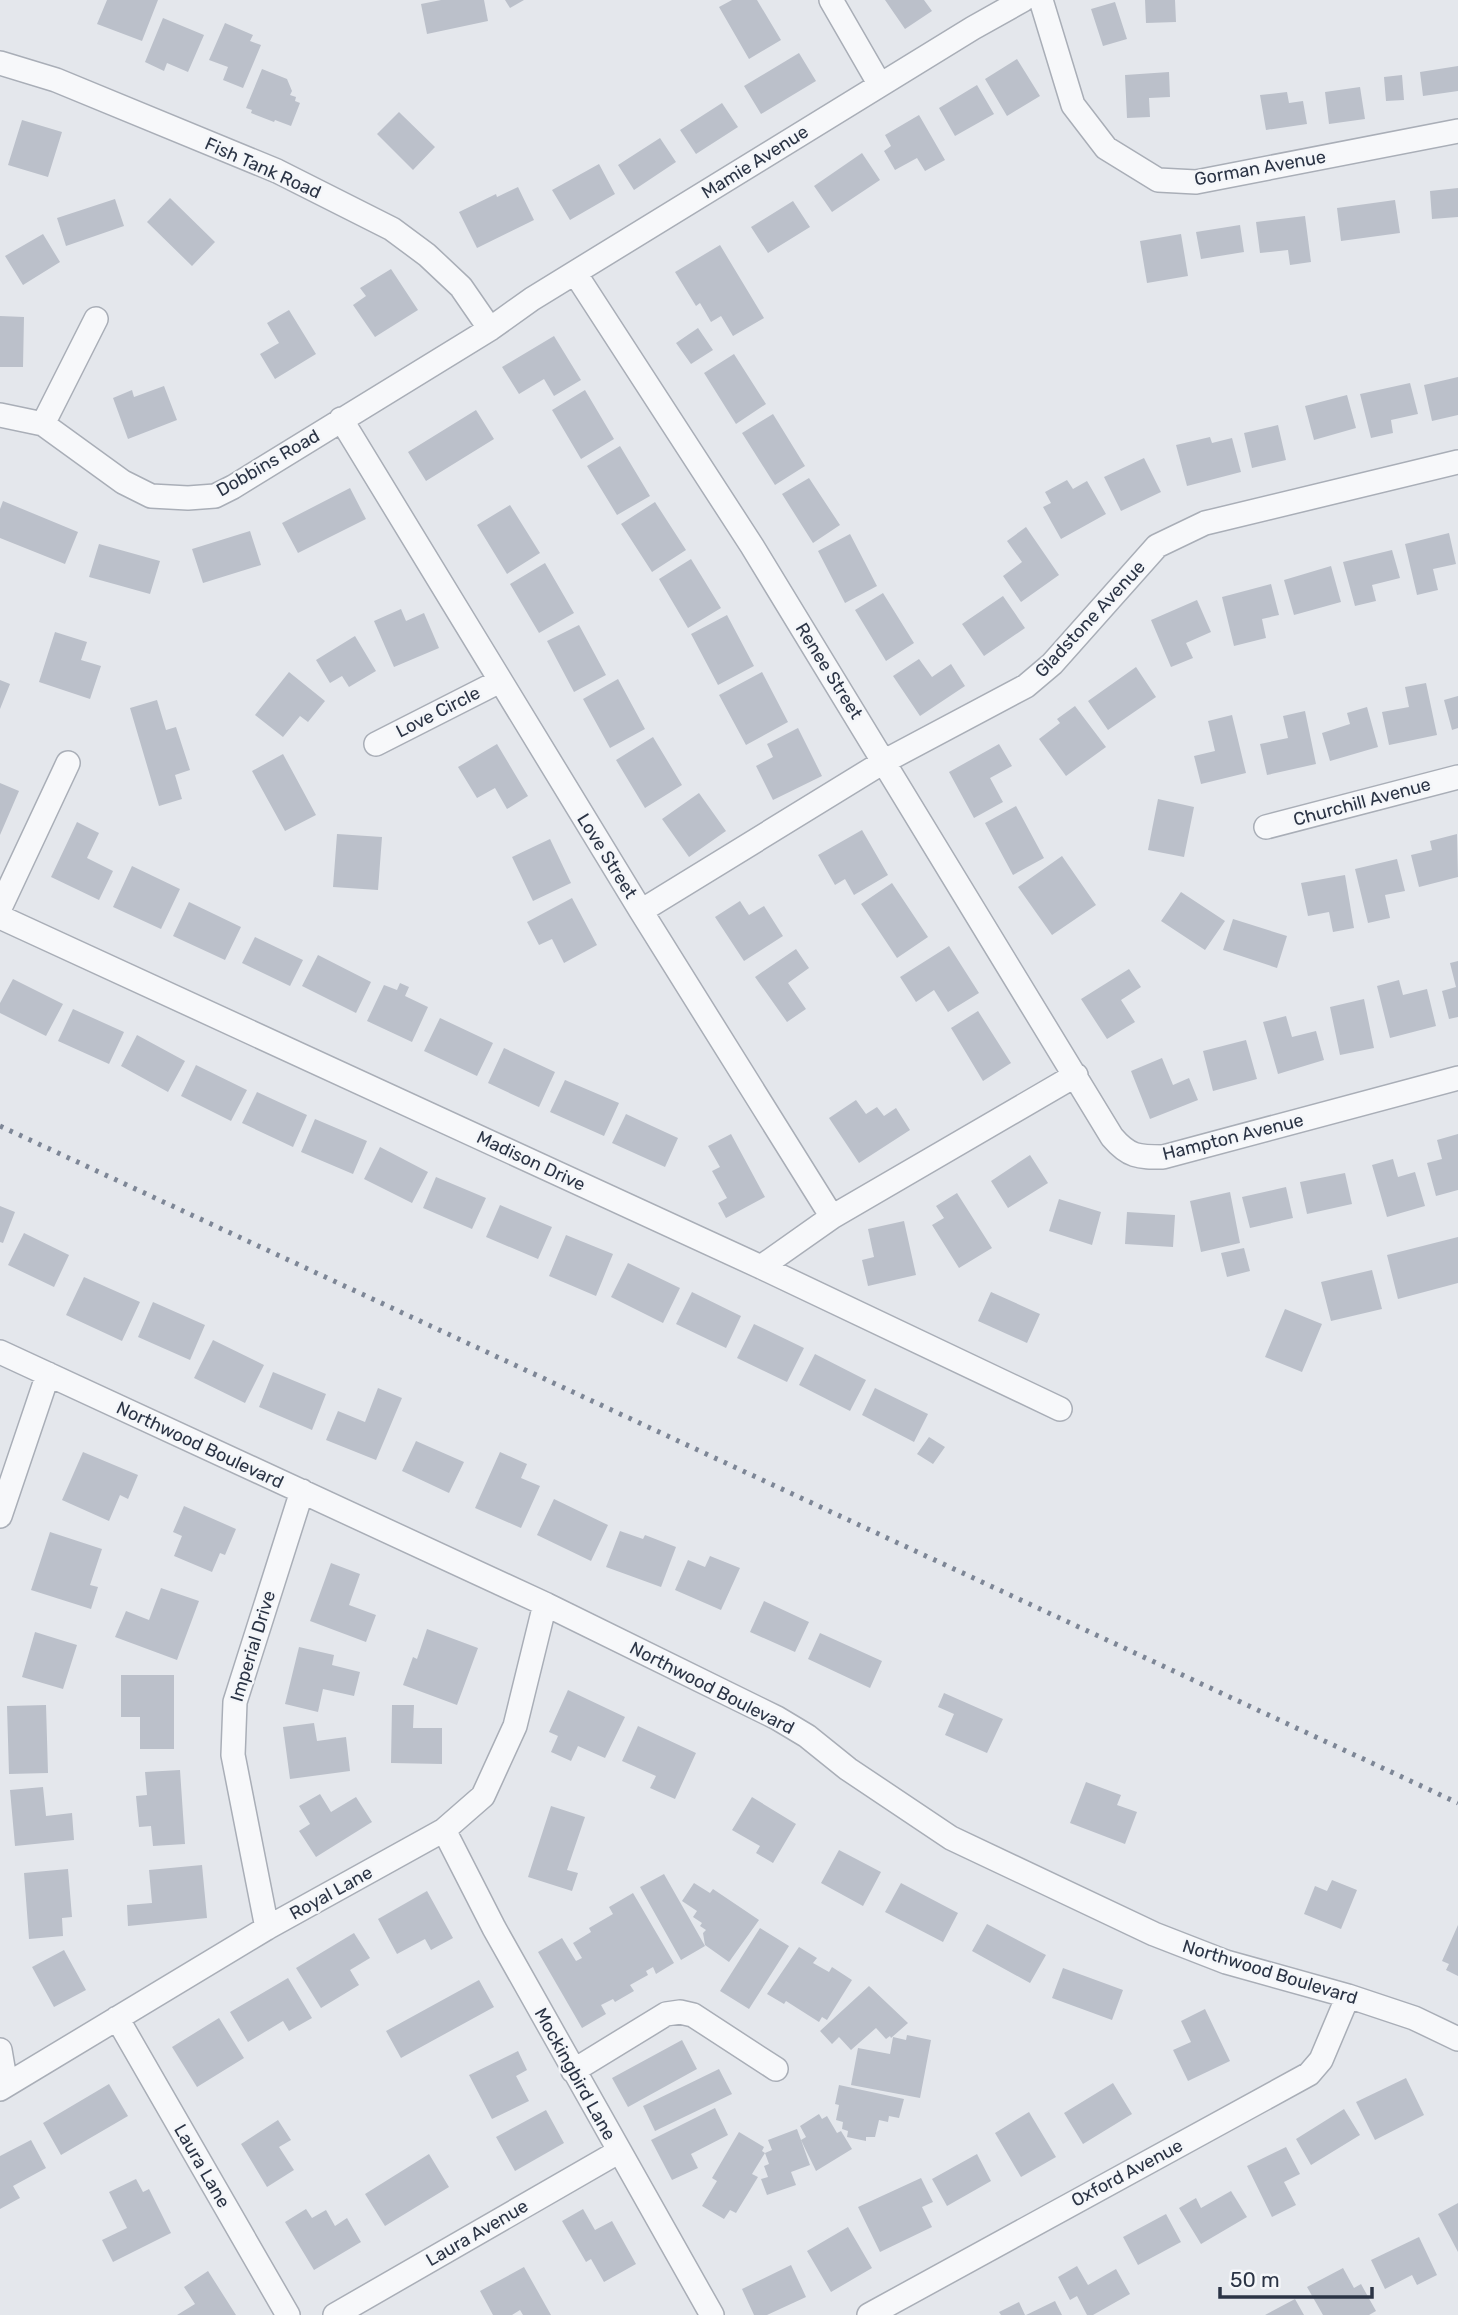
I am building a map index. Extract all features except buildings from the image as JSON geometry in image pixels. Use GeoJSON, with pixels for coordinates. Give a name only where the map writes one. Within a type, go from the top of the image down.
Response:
{"type":"FeatureCollection","features":[{"type":"Feature","properties":{"kind":"street"},"geometry":{"type":"LineString","coordinates":[[831,0],[880,85]]}},
{"type":"Feature","properties":{"kind":"street","name":"Mamie Avenue"},"geometry":{"type":"LineString","coordinates":[[490,329],[575,273],[1023,0]]}},
{"type":"Feature","properties":{"kind":"street","name":"Gorman Avenue"},"geometry":{"type":"LineString","coordinates":[[1041,0],[1073,106],[1107,148],[1158,180],[1196,182],[1458,131]]}},
{"type":"Feature","properties":{"kind":"street","name":"Fish Tank Road"},"geometry":{"type":"LineString","coordinates":[[0,63],[56,80],[277,171],[392,229],[427,255],[461,287],[490,329]]}},
{"type":"Feature","properties":{"kind":"street","name":"Renee Street"},"geometry":{"type":"LineString","coordinates":[[575,273],[752,546],[1076,1076]]}},
{"type":"Feature","properties":{"kind":"street"},"geometry":{"type":"LineString","coordinates":[[43,424],[96,319]]}},
{"type":"Feature","properties":{"kind":"street","name":"Dobbins Road"},"geometry":{"type":"LineString","coordinates":[[0,415],[43,424],[123,482],[151,496],[215,496],[490,329]]}},
{"type":"Feature","properties":{"kind":"street","name":"Love Street"},"geometry":{"type":"LineString","coordinates":[[341,419],[641,911],[832,1217]]}},
{"type":"Feature","properties":{"kind":"street","name":"Gladstone Avenue"},"geometry":{"type":"LineString","coordinates":[[641,911],[885,761],[1026,686],[1052,664],[1157,546],[1205,523],[1458,462]]}},
{"type":"Feature","properties":{"kind":"street","name":"Love Circle"},"geometry":{"type":"LineString","coordinates":[[376,744],[500,681]]}},
{"type":"Feature","properties":{"kind":"street"},"geometry":{"type":"LineString","coordinates":[[0,908],[68,763]]}},
{"type":"Feature","properties":{"kind":"street","name":"Churchill Avenue"},"geometry":{"type":"LineString","coordinates":[[1266,827],[1458,776]]}},
{"type":"Feature","properties":{"kind":"street","name":"Madison Drive"},"geometry":{"type":"LineString","coordinates":[[0,917],[761,1267],[1060,1409]]}},
{"type":"Feature","properties":{"kind":"street"},"geometry":{"type":"LineString","coordinates":[[761,1267],[832,1217],[1076,1076]]}},
{"type":"Feature","properties":{"kind":"street","name":"Hampton Avenue"},"geometry":{"type":"LineString","coordinates":[[1076,1076],[1112,1137],[1126,1153],[1143,1157],[1163,1157],[1458,1079]]}},
{"type":"Feature","properties":{"kind":"street","name":"Northwood Boulevard"},"geometry":{"type":"LineString","coordinates":[[0,1352],[545,1604],[777,1718],[807,1736],[848,1769],[951,1838],[1154,1934],[1226,1962],[1348,1996],[1414,2018],[1458,2039]]}},
{"type":"Feature","properties":{"kind":"street"},"geometry":{"type":"LineString","coordinates":[[0,1516],[48,1374]]}},
{"type":"Feature","properties":{"kind":"street","name":"Imperial Drive"},"geometry":{"type":"LineString","coordinates":[[267,1928],[233,1755],[234,1702],[302,1491]]}},
{"type":"Feature","properties":{"kind":"street","name":"Royal Lane"},"geometry":{"type":"LineString","coordinates":[[3,2087],[267,1928],[444,1830],[483,1796],[515,1726],[545,1604]]}},
{"type":"Feature","properties":{"kind":"street","name":"Mockingbird Lane"},"geometry":{"type":"LineString","coordinates":[[444,1830],[494,1928],[573,2071],[712,2315]]}},
{"type":"Feature","properties":{"kind":"street","name":"Oxford Avenue"},"geometry":{"type":"LineString","coordinates":[[869,2315],[1309,2074],[1321,2060],[1348,1996]]}},
{"type":"Feature","properties":{"kind":"street"},"geometry":{"type":"LineString","coordinates":[[573,2071],[666,2014],[680,2012],[693,2015],[776,2069]]}},
{"type":"Feature","properties":{"kind":"street","name":"Laura Lane"},"geometry":{"type":"LineString","coordinates":[[117,2018],[288,2315]]}},
{"type":"Feature","properties":{"kind":"street"},"geometry":{"type":"LineString","coordinates":[[0,2050],[3,2087]]}},
{"type":"Feature","properties":{"kind":"street","name":"Laura Avenue"},"geometry":{"type":"LineString","coordinates":[[335,2315],[618,2152]]}},
{"type":"Feature","properties":{"kind":"railway"},"geometry":{"type":"LineString","coordinates":[[0,1126],[1458,1803]]}}]}
